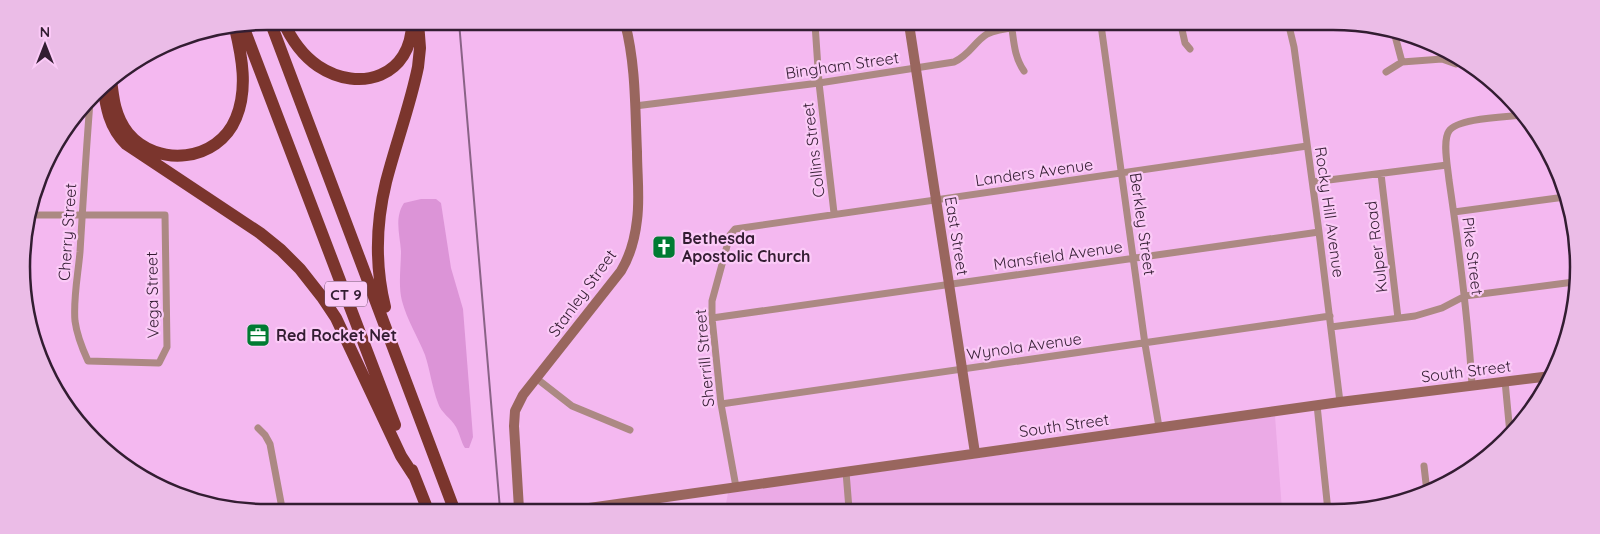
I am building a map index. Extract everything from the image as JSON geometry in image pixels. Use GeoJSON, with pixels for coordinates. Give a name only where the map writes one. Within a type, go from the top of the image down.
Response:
{"type":"FeatureCollection","features":[{"type":"Feature","properties":{"kind":"highway","name":"CT 9"},"geometry":{"type":"LineString","coordinates":[[273,30],[452,504]]}},
{"type":"Feature","properties":{"kind":"highway"},"geometry":{"type":"LineString","coordinates":[[288,30],[298,46],[313,63],[334,74],[369,78],[382,74],[398,62],[410,42],[411,30]]}},
{"type":"Feature","properties":{"kind":"highway"},"geometry":{"type":"LineString","coordinates":[[393,346],[380,284],[378,262],[379,229],[386,184],[418,67],[420,48],[419,30]]}},
{"type":"Feature","properties":{"kind":"highway","name":"CT 9"},"geometry":{"type":"LineString","coordinates":[[245,31],[425,504]]}},
{"type":"Feature","properties":{"kind":"highway"},"geometry":{"type":"LineString","coordinates":[[112,88],[119,118],[128,133],[137,142],[150,150],[168,155],[190,155],[205,150],[225,135],[233,124],[238,111],[242,93],[242,72],[236,32]]}},
{"type":"Feature","properties":{"kind":"highway"},"geometry":{"type":"LineString","coordinates":[[105,94],[108,115],[117,134],[126,144],[260,233],[285,254],[309,279],[336,318],[401,456],[414,476]]}},
{"type":"Feature","properties":{"kind":"main road","name":"Stanley Street"},"geometry":{"type":"LineString","coordinates":[[519,504],[515,411],[520,400],[536,378],[616,278],[628,257],[633,240],[638,213],[635,106],[633,61],[626,30]]}},
{"type":"Feature","properties":{"kind":"main road","name":"East Street"},"geometry":{"type":"LineString","coordinates":[[910,30],[975,453]]}},
{"type":"Feature","properties":{"kind":"main road","name":"South Street"},"geometry":{"type":"LineString","coordinates":[[617,504],[1317,405],[1543,377]]}},
{"type":"Feature","properties":{"kind":"street","name":"Collins Street"},"geometry":{"type":"LineString","coordinates":[[815,30],[819,83],[834,214]]}},
{"type":"Feature","properties":{"kind":"street","name":"Bingham Street"},"geometry":{"type":"LineString","coordinates":[[635,106],[819,83],[954,62],[963,58],[987,34],[1007,30]]}},
{"type":"Feature","properties":{"kind":"street"},"geometry":{"type":"LineString","coordinates":[[1012,30],[1018,64],[1024,71]]}},
{"type":"Feature","properties":{"kind":"street","name":"Berkley Street"},"geometry":{"type":"LineString","coordinates":[[1102,30],[1145,344],[1159,427]]}},
{"type":"Feature","properties":{"kind":"street"},"geometry":{"type":"LineString","coordinates":[[1181,30],[1185,43],[1190,48]]}},
{"type":"Feature","properties":{"kind":"street","name":"Rocky Hill Avenue"},"geometry":{"type":"LineString","coordinates":[[1290,30],[1313,182],[1340,402]]}},
{"type":"Feature","properties":{"kind":"street"},"geometry":{"type":"LineString","coordinates":[[1396,39],[1402,62]]}},
{"type":"Feature","properties":{"kind":"street"},"geometry":{"type":"LineString","coordinates":[[1386,72],[1402,62],[1442,59],[1454,63]]}},
{"type":"Feature","properties":{"kind":"street","name":"Cherry Street"},"geometry":{"type":"LineString","coordinates":[[88,362],[79,342],[75,321],[89,111]]}},
{"type":"Feature","properties":{"kind":"street","name":"Pike Street"},"geometry":{"type":"LineString","coordinates":[[1472,385],[1465,296],[1447,165],[1446,140],[1449,131],[1455,125],[1515,116]]}},
{"type":"Feature","properties":{"kind":"street","name":"Landers Avenue"},"geometry":{"type":"LineString","coordinates":[[735,229],[1307,146]]}},
{"type":"Feature","properties":{"kind":"street"},"geometry":{"type":"LineString","coordinates":[[1313,182],[1447,165]]}},
{"type":"Feature","properties":{"kind":"street","name":"Kulper Road"},"geometry":{"type":"LineString","coordinates":[[1381,174],[1398,318]]}},
{"type":"Feature","properties":{"kind":"street"},"geometry":{"type":"LineString","coordinates":[[1454,212],[1559,198]]}},
{"type":"Feature","properties":{"kind":"street"},"geometry":{"type":"LineString","coordinates":[[36,215],[82,214]]}},
{"type":"Feature","properties":{"kind":"street","name":"Vega Street"},"geometry":{"type":"LineString","coordinates":[[82,214],[165,215],[166,347],[159,363],[88,362]]}},
{"type":"Feature","properties":{"kind":"street","name":"Sherrill Street"},"geometry":{"type":"LineString","coordinates":[[735,229],[730,234],[712,301],[712,318],[721,404],[736,487]]}},
{"type":"Feature","properties":{"kind":"street","name":"Mansfield Avenue"},"geometry":{"type":"LineString","coordinates":[[712,318],[1319,232]]}},
{"type":"Feature","properties":{"kind":"street"},"geometry":{"type":"LineString","coordinates":[[1331,326],[1415,316],[1442,308],[1465,296],[1569,283]]}},
{"type":"Feature","properties":{"kind":"street","name":"Wynola Avenue"},"geometry":{"type":"LineString","coordinates":[[721,404],[1330,316]]}},
{"type":"Feature","properties":{"kind":"street"},"geometry":{"type":"LineString","coordinates":[[536,378],[572,406],[630,430]]}},
{"type":"Feature","properties":{"kind":"street"},"geometry":{"type":"LineString","coordinates":[[1505,382],[1509,425]]}},
{"type":"Feature","properties":{"kind":"street"},"geometry":{"type":"LineString","coordinates":[[1317,405],[1327,504]]}},
{"type":"Feature","properties":{"kind":"street"},"geometry":{"type":"LineString","coordinates":[[258,428],[270,444],[281,504]]}},
{"type":"Feature","properties":{"kind":"street"},"geometry":{"type":"LineString","coordinates":[[1424,466],[1426,485]]}},
{"type":"Feature","properties":{"kind":"street"},"geometry":{"type":"LineString","coordinates":[[846,472],[849,504]]}},
{"type":"Feature","properties":{"kind":"shaded area"},"geometry":{"type":"Polygon","coordinates":[[[421,199],[436,199],[441,203],[451,268],[463,309],[473,437],[469,448],[465,448],[456,427],[439,407],[425,355],[402,301],[399,215],[404,203],[421,199]]]}},
{"type":"Feature","properties":{"kind":"shaded area"},"geometry":{"type":"Polygon","coordinates":[[[1275,416],[1282,504],[726,504],[728,493],[1275,416]]]}},
{"type":"Feature","properties":{"kind":"railway"},"geometry":{"type":"LineString","coordinates":[[460,30],[500,504]]}},
{"type":"Feature","properties":{"kind":"place","name":"Bethesda Apostolic Church"},"geometry":{"type":"Point","coordinates":[664,247]}},
{"type":"Feature","properties":{"kind":"place","name":"Red Rocket Net"},"geometry":{"type":"Point","coordinates":[258,335]}}]}
